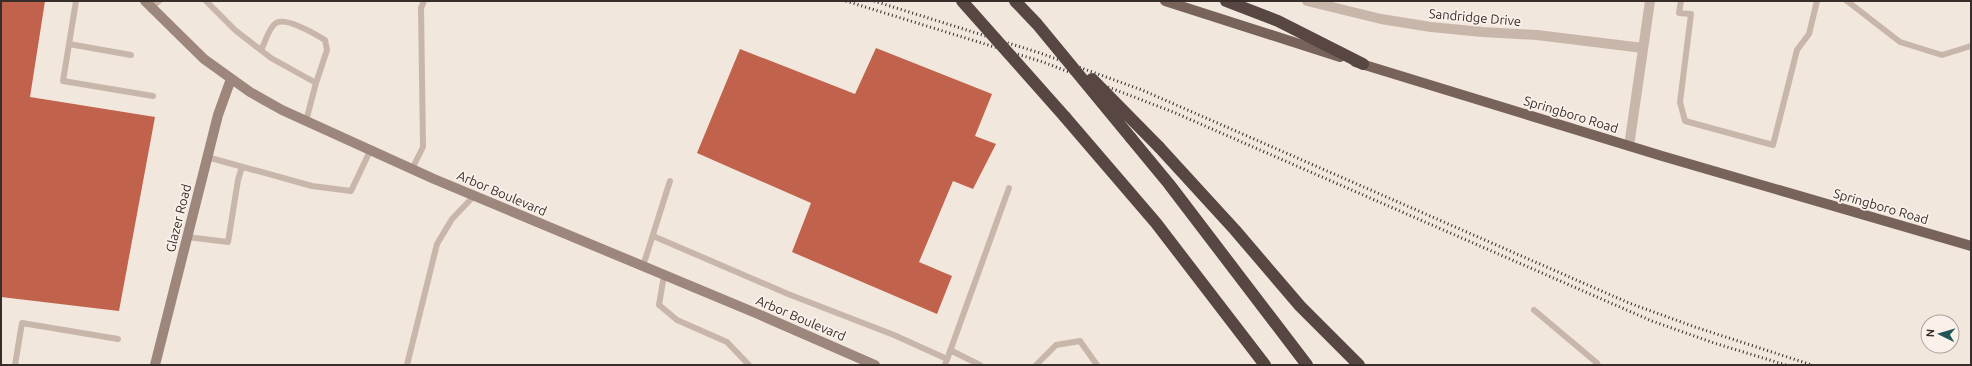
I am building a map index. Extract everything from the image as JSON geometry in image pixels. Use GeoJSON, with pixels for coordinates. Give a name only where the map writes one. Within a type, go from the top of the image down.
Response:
{"type":"FeatureCollection","features":[{"type":"Feature","properties":{"kind":"highway"},"geometry":{"type":"LineString","coordinates":[[962,1],[1065,117],[1156,223],[1265,365]]}},
{"type":"Feature","properties":{"kind":"highway"},"geometry":{"type":"LineString","coordinates":[[1015,1],[1132,138],[1169,184],[1306,365]]}},
{"type":"Feature","properties":{"kind":"highway"},"geometry":{"type":"LineString","coordinates":[[1226,1],[1278,21],[1363,64]]}},
{"type":"Feature","properties":{"kind":"highway"},"geometry":{"type":"LineString","coordinates":[[1036,24],[1159,146],[1235,230],[1300,306],[1359,365]]}},
{"type":"Feature","properties":{"kind":"main road","name":"Springboro Road"},"geometry":{"type":"LineString","coordinates":[[1165,1],[1628,146],[1971,246]]}},
{"type":"Feature","properties":{"kind":"street","name":"Sandridge Drive"},"geometry":{"type":"LineString","coordinates":[[1307,1],[1323,3],[1381,19],[1431,27],[1544,36],[1644,48]]}},
{"type":"Feature","properties":{"kind":"street"},"geometry":{"type":"LineString","coordinates":[[1628,146],[1650,1]]}},
{"type":"Feature","properties":{"kind":"street","name":"Arbor Boulevard"},"geometry":{"type":"LineString","coordinates":[[152,3],[204,59],[231,79],[282,110],[370,151],[474,196],[875,365]]}},
{"type":"Feature","properties":{"kind":"street","name":"Glazer Road"},"geometry":{"type":"LineString","coordinates":[[155,365],[218,115],[231,79]]}},
{"type":"Feature","properties":{"kind":"lane"},"geometry":{"type":"LineString","coordinates":[[76,1],[63,81],[64,83],[153,96]]}},
{"type":"Feature","properties":{"kind":"lane"},"geometry":{"type":"LineString","coordinates":[[206,1],[234,30],[282,65],[316,83]]}},
{"type":"Feature","properties":{"kind":"lane"},"geometry":{"type":"LineString","coordinates":[[412,169],[423,147],[421,8],[424,1]]}},
{"type":"Feature","properties":{"kind":"lane"},"geometry":{"type":"LineString","coordinates":[[1681,1],[1679,13],[1691,14],[1680,102],[1685,121],[1773,145],[1797,50],[1809,34],[1817,1]]}},
{"type":"Feature","properties":{"kind":"lane"},"geometry":{"type":"LineString","coordinates":[[1846,1],[1900,42],[1942,55],[1971,46]]}},
{"type":"Feature","properties":{"kind":"lane"},"geometry":{"type":"LineString","coordinates":[[261,50],[272,26],[277,22],[285,21],[325,40],[327,50],[306,121]]}},
{"type":"Feature","properties":{"kind":"lane"},"geometry":{"type":"LineString","coordinates":[[69,44],[131,55]]}},
{"type":"Feature","properties":{"kind":"lane"},"geometry":{"type":"LineString","coordinates":[[207,157],[312,186],[351,190],[370,151]]}},
{"type":"Feature","properties":{"kind":"lane"},"geometry":{"type":"LineString","coordinates":[[187,237],[228,242],[238,180],[242,166]]}},
{"type":"Feature","properties":{"kind":"lane"},"geometry":{"type":"LineString","coordinates":[[643,266],[670,182]]}},
{"type":"Feature","properties":{"kind":"lane"},"geometry":{"type":"LineString","coordinates":[[653,236],[788,294],[894,335],[946,362],[1009,188]]}},
{"type":"Feature","properties":{"kind":"lane"},"geometry":{"type":"LineString","coordinates":[[408,365],[436,244],[452,219],[474,196]]}},
{"type":"Feature","properties":{"kind":"lane"},"geometry":{"type":"LineString","coordinates":[[664,275],[659,305],[677,320],[727,342],[749,365]]}},
{"type":"Feature","properties":{"kind":"lane"},"geometry":{"type":"LineString","coordinates":[[1534,310],[1598,363],[1598,365]]}},
{"type":"Feature","properties":{"kind":"lane"},"geometry":{"type":"LineString","coordinates":[[15,365],[22,323],[118,338]]}},
{"type":"Feature","properties":{"kind":"lane"},"geometry":{"type":"LineString","coordinates":[[1036,365],[1056,345],[1080,341],[1097,365]]}},
{"type":"Feature","properties":{"kind":"lane"},"geometry":{"type":"LineString","coordinates":[[950,350],[980,365]]}},
{"type":"Feature","properties":{"kind":"building"},"geometry":{"type":"Polygon","coordinates":[[[1,1],[45,1],[30,97],[155,117],[119,311],[1,297],[1,1]]]}},
{"type":"Feature","properties":{"kind":"building"},"geometry":{"type":"Polygon","coordinates":[[[876,48],[992,94],[975,136],[996,144],[973,189],[953,181],[919,262],[952,276],[937,314],[792,252],[811,203],[697,153],[740,49],[855,94],[876,48]]]}},
{"type":"Feature","properties":{"kind":"railway"},"geometry":{"type":"LineString","coordinates":[[846,1],[1043,62],[1173,112],[1652,321],[1714,343],[1786,365]]}},
{"type":"Feature","properties":{"kind":"railway"},"geometry":{"type":"LineString","coordinates":[[874,1],[1040,53],[1142,90],[1629,303],[1695,327],[1812,365]]}}]}
